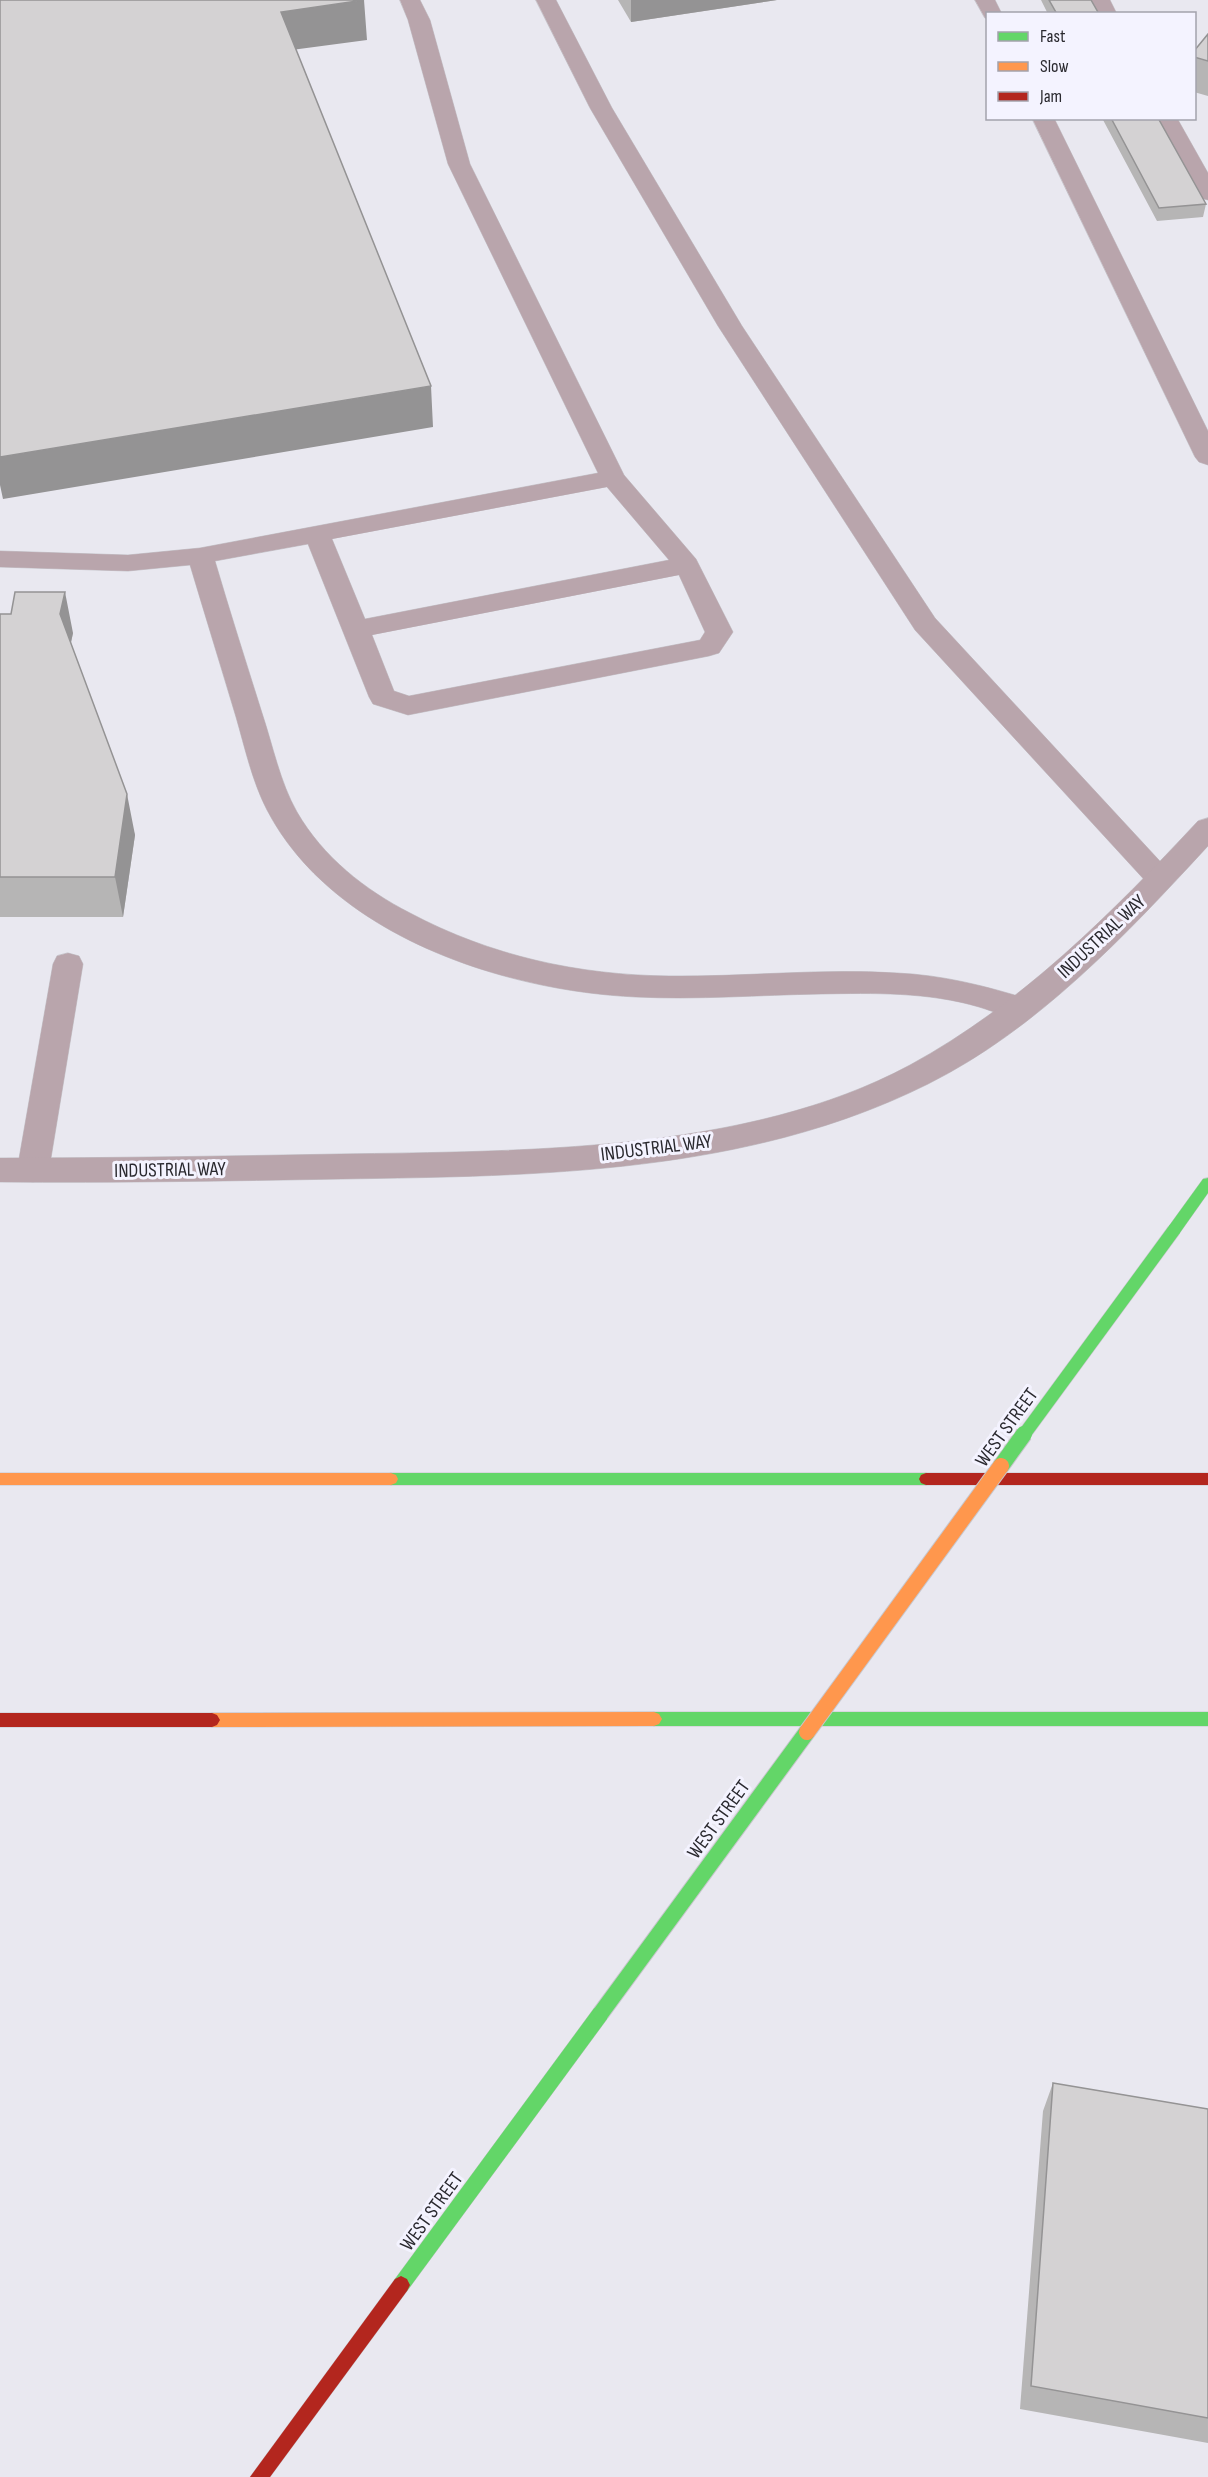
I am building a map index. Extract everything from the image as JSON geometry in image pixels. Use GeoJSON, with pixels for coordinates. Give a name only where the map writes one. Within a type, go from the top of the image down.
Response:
{"type":"FeatureCollection","features":[{"type":"Feature","properties":{"kind":"main road","name":"WEST STREET"},"geometry":{"type":"LineString","coordinates":[[259,2477],[1208,1183]]}},
{"type":"Feature","properties":{"kind":"main road"},"geometry":{"type":"LineString","coordinates":[[1152,1479],[1208,1470]]}},
{"type":"Feature","properties":{"kind":"main road"},"geometry":{"type":"LineString","coordinates":[[0,1479],[1208,1479]]}},
{"type":"Feature","properties":{"kind":"main road"},"geometry":{"type":"LineString","coordinates":[[0,1720],[1208,1719]]}},
{"type":"Feature","properties":{"kind":"street"},"geometry":{"type":"LineString","coordinates":[[317,534],[382,696],[408,706],[709,647],[718,632],[687,565],[613,478],[459,164],[419,20],[410,0]]}},
{"type":"Feature","properties":{"kind":"street"},"geometry":{"type":"LineString","coordinates":[[546,0],[601,108],[730,326],[925,624],[1160,879]]}},
{"type":"Feature","properties":{"kind":"street"},"geometry":{"type":"LineString","coordinates":[[1044,120],[1208,457]]}},
{"type":"Feature","properties":{"kind":"street"},"geometry":{"type":"LineString","coordinates":[[1167,120],[1208,193]]}},
{"type":"Feature","properties":{"kind":"street"},"geometry":{"type":"LineString","coordinates":[[0,559],[128,563],[200,556],[613,478]]}},
{"type":"Feature","properties":{"kind":"street"},"geometry":{"type":"LineString","coordinates":[[200,556],[256,740],[281,808],[308,853],[359,898],[419,933],[496,963],[585,981],[667,987],[859,983],[913,986],[973,994],[1020,1008]]}},
{"type":"Feature","properties":{"kind":"street"},"geometry":{"type":"LineString","coordinates":[[354,630],[687,565]]}},
{"type":"Feature","properties":{"kind":"street","name":"INDUSTRIAL WAY"},"geometry":{"type":"LineString","coordinates":[[0,1170],[425,1165],[622,1153],[698,1142],[791,1124],[878,1093],[947,1058],[1020,1008],[1118,925],[1208,828]]}},
{"type":"Feature","properties":{"kind":"street"},"geometry":{"type":"LineString","coordinates":[[33,1170],[68,964]]}},
{"type":"Feature","properties":{"kind":"building"},"geometry":{"type":"Polygon","coordinates":[[[0,0],[364,0],[281,12],[431,386],[0,457],[0,0]]]}},
{"type":"Feature","properties":{"kind":"building"},"geometry":{"type":"Polygon","coordinates":[[[1049,0],[1091,0],[1098,12],[1056,12],[1049,0]]]}},
{"type":"Feature","properties":{"kind":"building"},"geometry":{"type":"Polygon","coordinates":[[[1208,34],[1208,61],[1196,58],[1196,49],[1208,34]]]}},
{"type":"Feature","properties":{"kind":"building"},"geometry":{"type":"Polygon","coordinates":[[[1112,120],[1159,120],[1206,204],[1159,208],[1112,120]]]}},
{"type":"Feature","properties":{"kind":"building"},"geometry":{"type":"Polygon","coordinates":[[[15,592],[65,592],[60,614],[127,794],[115,877],[0,877],[0,614],[11,614],[15,592]]]}},
{"type":"Feature","properties":{"kind":"building"},"geometry":{"type":"Polygon","coordinates":[[[1053,2083],[1208,2109],[1208,2418],[1031,2386],[1053,2083]]]}},
{"type":"Feature","properties":{"kind":"traffic: fast"},"geometry":{"type":"LineString","coordinates":[[1174,1230],[1208,1183]]}},
{"type":"Feature","properties":{"kind":"traffic: fast"},"geometry":{"type":"LineString","coordinates":[[1001,1466],[1174,1230]]}},
{"type":"Feature","properties":{"kind":"traffic: fast"},"geometry":{"type":"LineString","coordinates":[[391,1479],[926,1479]]}},
{"type":"Feature","properties":{"kind":"traffic: fast"},"geometry":{"type":"LineString","coordinates":[[654,1719],[1208,1719]]}},
{"type":"Feature","properties":{"kind":"traffic: fast"},"geometry":{"type":"LineString","coordinates":[[601,2013],[807,1732]]}},
{"type":"Feature","properties":{"kind":"traffic: fast"},"geometry":{"type":"LineString","coordinates":[[401,2285],[601,2013]]}},
{"type":"Feature","properties":{"kind":"traffic: slow"},"geometry":{"type":"LineString","coordinates":[[807,1732],[1001,1466]]}},
{"type":"Feature","properties":{"kind":"traffic: slow"},"geometry":{"type":"LineString","coordinates":[[0,1479],[391,1479]]}},
{"type":"Feature","properties":{"kind":"traffic: slow"},"geometry":{"type":"LineString","coordinates":[[212,1720],[654,1719]]}},
{"type":"Feature","properties":{"kind":"traffic: jam"},"geometry":{"type":"LineString","coordinates":[[926,1479],[1208,1479]]}},
{"type":"Feature","properties":{"kind":"traffic: jam"},"geometry":{"type":"LineString","coordinates":[[0,1720],[212,1720]]}},
{"type":"Feature","properties":{"kind":"traffic: jam"},"geometry":{"type":"LineString","coordinates":[[259,2477],[401,2285]]}}]}
